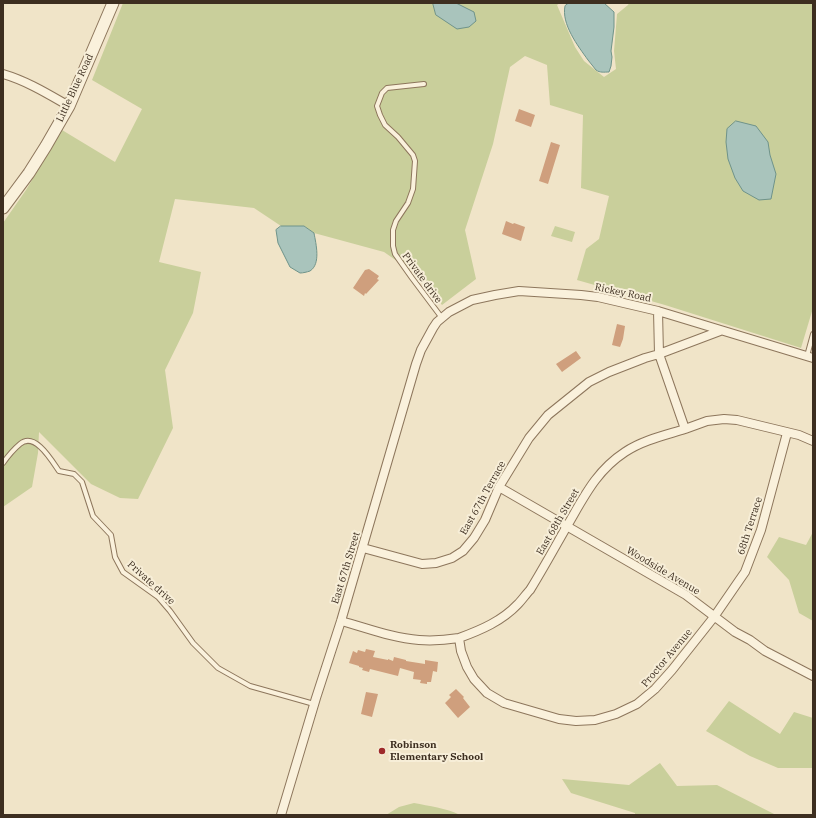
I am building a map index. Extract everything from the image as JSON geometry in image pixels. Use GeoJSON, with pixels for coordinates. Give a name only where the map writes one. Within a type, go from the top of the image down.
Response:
{"type":"FeatureCollection","features":[{"type":"Feature","properties":{"kind":"street","name":"Little Blue Road"},"geometry":{"type":"LineString","coordinates":[[3,208],[46,146],[69,106],[113,3]]}},
{"type":"Feature","properties":{"kind":"street"},"geometry":{"type":"LineString","coordinates":[[3,74],[42,90],[69,106]]}},
{"type":"Feature","properties":{"kind":"street","name":"Rickey Road"},"geometry":{"type":"LineString","coordinates":[[433,328],[442,318],[456,308],[472,300],[519,291],[573,294],[598,297],[658,311],[810,358]]}},
{"type":"Feature","properties":{"kind":"street"},"geometry":{"type":"LineString","coordinates":[[658,311],[659,354],[685,429]]}},
{"type":"Feature","properties":{"kind":"street","name":"East 67th Street"},"geometry":{"type":"LineString","coordinates":[[281,815],[363,548],[416,364],[421,350],[433,328]]}},
{"type":"Feature","properties":{"kind":"street","name":"East 67th Terrace"},"geometry":{"type":"LineString","coordinates":[[363,548],[422,564],[436,563],[452,558],[463,551],[474,538],[485,520],[499,488],[529,438],[548,415],[589,382],[629,364],[720,331]]}},
{"type":"Feature","properties":{"kind":"street","name":"East 68th Street"},"geometry":{"type":"LineString","coordinates":[[459,638],[490,626],[518,604],[530,590],[592,484],[605,468],[627,451],[647,442],[707,421],[724,419],[738,420],[799,435],[813,441]]}},
{"type":"Feature","properties":{"kind":"street","name":"68th Terrace"},"geometry":{"type":"LineString","coordinates":[[714,617],[745,572],[761,530],[787,433]]}},
{"type":"Feature","properties":{"kind":"street","name":"Woodside Avenue"},"geometry":{"type":"LineString","coordinates":[[499,488],[686,595],[735,632],[750,640],[765,651],[813,676]]}},
{"type":"Feature","properties":{"kind":"street","name":"Proctor Avenue"},"geometry":{"type":"LineString","coordinates":[[459,638],[467,667],[474,679],[487,693],[504,703],[559,719],[576,721],[595,720],[616,714],[637,704],[646,697],[672,670],[714,617]]}},
{"type":"Feature","properties":{"kind":"street"},"geometry":{"type":"LineString","coordinates":[[341,621],[406,638],[434,640],[459,638]]}},
{"type":"Feature","properties":{"kind":"lane","name":"Private drive"},"geometry":{"type":"LineString","coordinates":[[424,84],[387,88],[382,93],[377,106],[385,125],[398,137],[413,155],[415,161],[413,190],[408,203],[396,222],[393,230],[393,246],[395,254],[442,318]]}},
{"type":"Feature","properties":{"kind":"lane"},"geometry":{"type":"LineString","coordinates":[[810,358],[813,334]]}},
{"type":"Feature","properties":{"kind":"lane","name":"Private drive"},"geometry":{"type":"LineString","coordinates":[[3,462],[21,442],[29,441],[40,445],[59,471],[74,474],[82,482],[94,516],[111,535],[115,557],[123,572],[158,597],[193,643],[218,668],[250,686],[314,704]]}},
{"type":"Feature","properties":{"kind":"green space"},"geometry":{"type":"Polygon","coordinates":[[[123,3],[560,3],[557,5],[575,47],[584,61],[604,77],[616,69],[614,51],[617,14],[629,3],[813,3],[813,308],[801,348],[665,305],[577,280],[586,249],[599,239],[609,196],[581,188],[583,115],[550,105],[547,65],[525,56],[510,67],[493,144],[465,230],[476,279],[442,305],[420,277],[384,252],[314,233],[304,226],[281,226],[254,208],[175,199],[159,262],[201,272],[193,313],[165,370],[173,428],[138,499],[120,498],[91,484],[39,432],[38,453],[32,487],[3,507],[3,223],[26,190],[62,130],[115,162],[142,109],[92,80],[123,3]]]}},
{"type":"Feature","properties":{"kind":"green space"},"geometry":{"type":"Polygon","coordinates":[[[555,226],[575,232],[572,242],[551,236],[555,226]]]}},
{"type":"Feature","properties":{"kind":"green space"},"geometry":{"type":"Polygon","coordinates":[[[813,532],[813,621],[799,613],[789,580],[767,557],[779,537],[806,545],[813,532]]]}},
{"type":"Feature","properties":{"kind":"green space"},"geometry":{"type":"Polygon","coordinates":[[[729,701],[780,734],[794,712],[813,718],[813,768],[778,768],[750,756],[706,731],[729,701]]]}},
{"type":"Feature","properties":{"kind":"green space"},"geometry":{"type":"Polygon","coordinates":[[[660,763],[677,786],[717,785],[776,815],[635,815],[635,813],[571,793],[562,779],[629,785],[660,763]]]}},
{"type":"Feature","properties":{"kind":"green space"},"geometry":{"type":"Polygon","coordinates":[[[414,803],[443,809],[460,815],[386,815],[399,807],[414,803]]]}},
{"type":"Feature","properties":{"kind":"water"},"geometry":{"type":"Polygon","coordinates":[[[433,3],[456,3],[474,12],[476,21],[469,27],[457,29],[436,15],[433,3]]]}},
{"type":"Feature","properties":{"kind":"water"},"geometry":{"type":"Polygon","coordinates":[[[569,3],[604,3],[614,12],[611,51],[612,57],[609,72],[601,72],[596,70],[575,42],[568,27],[564,13],[565,6],[569,3]]]}},
{"type":"Feature","properties":{"kind":"water"},"geometry":{"type":"Polygon","coordinates":[[[736,121],[756,126],[768,142],[770,155],[776,174],[771,199],[759,200],[743,191],[735,178],[728,159],[726,142],[727,129],[736,121]]]}},
{"type":"Feature","properties":{"kind":"water"},"geometry":{"type":"Polygon","coordinates":[[[281,226],[304,226],[314,233],[317,248],[317,259],[316,264],[310,271],[300,273],[290,267],[278,243],[276,230],[281,226]]]}},
{"type":"Feature","properties":{"kind":"building"},"geometry":{"type":"Polygon","coordinates":[[[519,109],[535,115],[531,127],[515,121],[519,109]]]}},
{"type":"Feature","properties":{"kind":"building"},"geometry":{"type":"Polygon","coordinates":[[[551,142],[560,145],[548,184],[539,181],[551,142]]]}},
{"type":"Feature","properties":{"kind":"building"},"geometry":{"type":"Polygon","coordinates":[[[506,221],[525,227],[521,241],[502,234],[506,221]]]}},
{"type":"Feature","properties":{"kind":"building"},"geometry":{"type":"Polygon","coordinates":[[[369,269],[379,276],[377,279],[379,280],[366,294],[365,293],[364,296],[353,288],[365,270],[369,269]]]}},
{"type":"Feature","properties":{"kind":"building"},"geometry":{"type":"Polygon","coordinates":[[[617,324],[625,326],[620,347],[612,345],[617,324]]]}},
{"type":"Feature","properties":{"kind":"building"},"geometry":{"type":"Polygon","coordinates":[[[576,351],[581,358],[562,372],[556,364],[576,351]]]}},
{"type":"Feature","properties":{"kind":"building"},"geometry":{"type":"Polygon","coordinates":[[[366,649],[375,651],[373,657],[393,661],[394,657],[406,661],[425,664],[425,660],[438,662],[437,672],[433,671],[431,682],[427,682],[427,684],[420,683],[421,680],[413,679],[414,672],[400,668],[398,676],[370,669],[369,672],[362,670],[363,668],[359,666],[349,663],[353,651],[357,653],[358,650],[365,652],[366,649]]]}},
{"type":"Feature","properties":{"kind":"building"},"geometry":{"type":"Polygon","coordinates":[[[456,689],[464,697],[463,698],[470,707],[458,718],[445,703],[451,697],[449,695],[456,689]]]}},
{"type":"Feature","properties":{"kind":"building"},"geometry":{"type":"Polygon","coordinates":[[[366,692],[378,694],[372,717],[361,714],[366,692]]]}},
{"type":"Feature","properties":{"kind":"place","name":"Robinson Elementary School"},"geometry":{"type":"Point","coordinates":[382,751]}}]}
